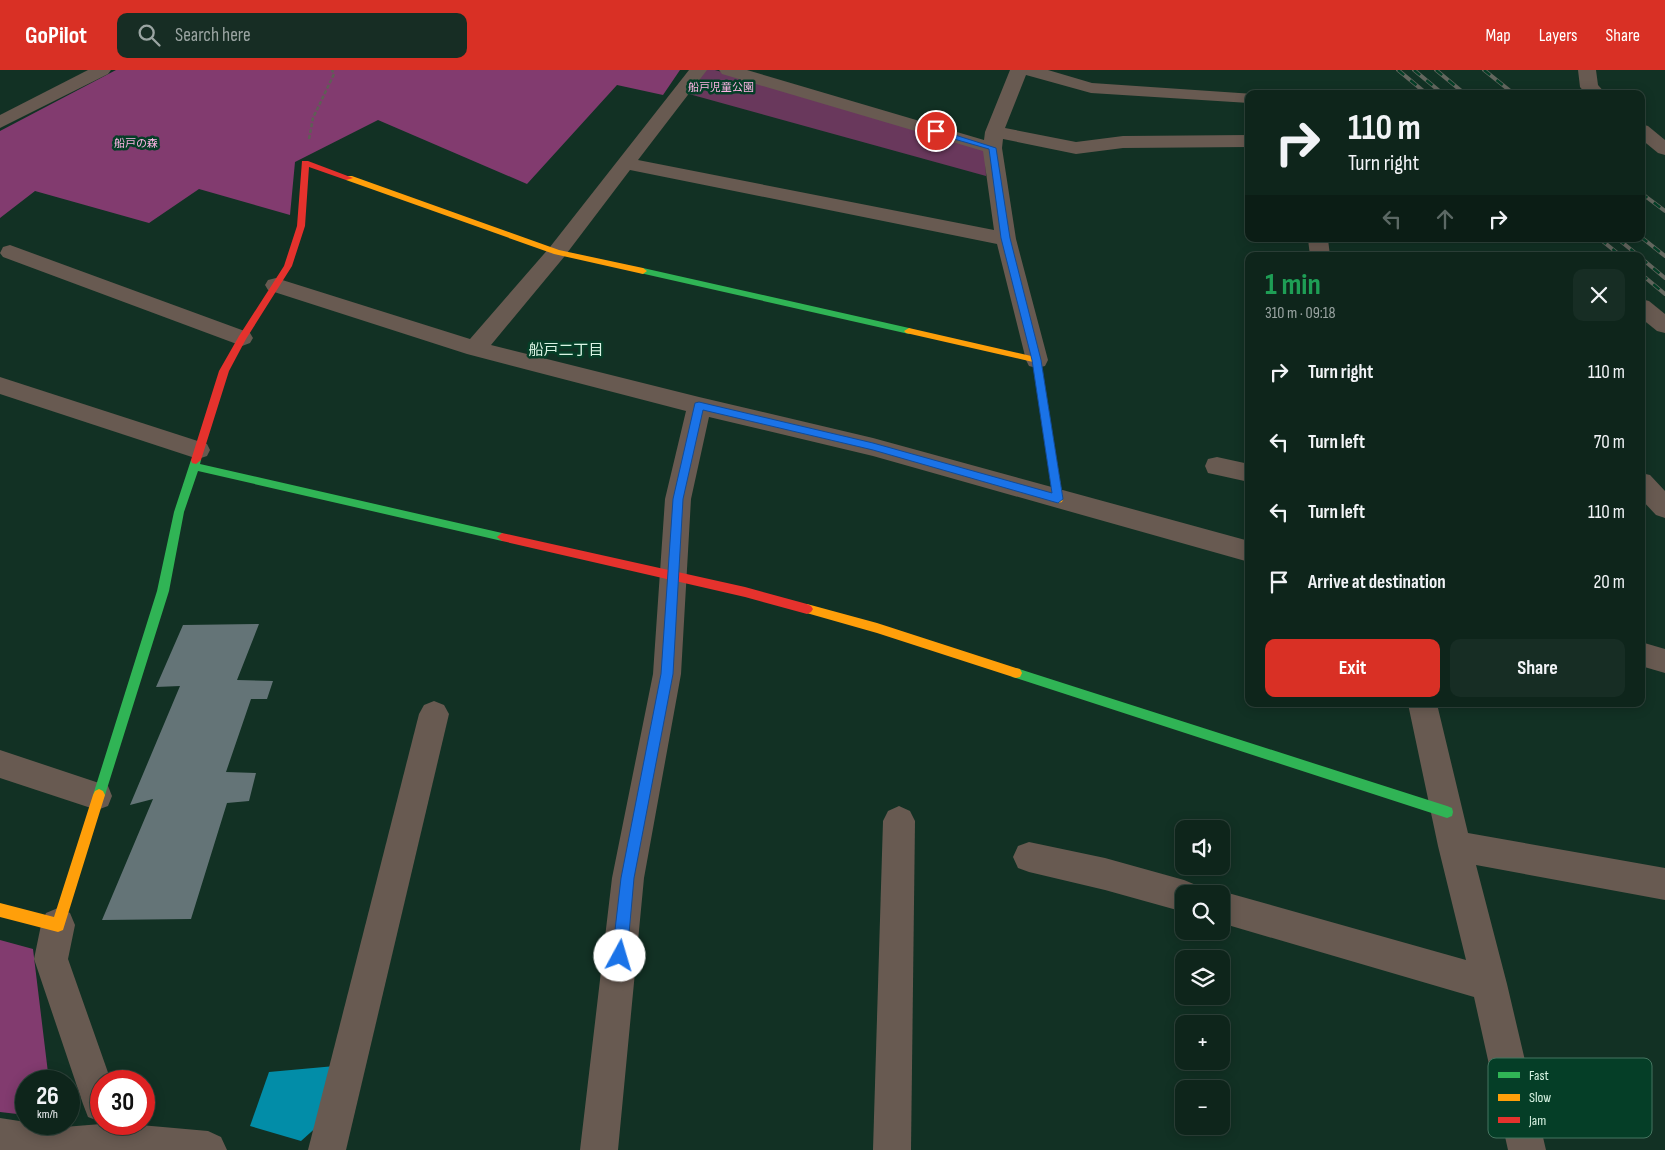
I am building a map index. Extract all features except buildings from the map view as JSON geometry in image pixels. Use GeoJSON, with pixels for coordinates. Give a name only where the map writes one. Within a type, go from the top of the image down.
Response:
{"type":"FeatureCollection","features":[{"type":"Feature","properties":{"kind":"street"},"geometry":{"type":"LineString","coordinates":[[0,122],[102,70]]}},
{"type":"Feature","properties":{"kind":"street"},"geometry":{"type":"LineString","coordinates":[[476,349],[627,164],[698,70]]}},
{"type":"Feature","properties":{"kind":"street"},"geometry":{"type":"LineString","coordinates":[[728,70],[993,140],[1076,148],[1123,142],[1245,141]]}},
{"type":"Feature","properties":{"kind":"street"},"geometry":{"type":"LineString","coordinates":[[1019,70],[993,140],[1006,238],[1037,360],[1058,499]]}},
{"type":"Feature","properties":{"kind":"street"},"geometry":{"type":"LineString","coordinates":[[1029,70],[1091,88],[1245,98]]}},
{"type":"Feature","properties":{"kind":"street"},"geometry":{"type":"LineString","coordinates":[[1091,88],[1101,70]]}},
{"type":"Feature","properties":{"kind":"street"},"geometry":{"type":"LineString","coordinates":[[1586,70],[1589,87],[1592,90]]}},
{"type":"Feature","properties":{"kind":"street"},"geometry":{"type":"LineString","coordinates":[[1645,129],[1665,130]]}},
{"type":"Feature","properties":{"kind":"street"},"geometry":{"type":"LineString","coordinates":[[1645,132],[1665,149]]}},
{"type":"Feature","properties":{"kind":"street"},"geometry":{"type":"LineString","coordinates":[[90,1072],[51,959],[58,924],[163,591],[179,512],[224,371],[242,338],[288,266],[301,226],[305,163],[556,252],[1037,360]]}},
{"type":"Feature","properties":{"kind":"street"},"geometry":{"type":"LineString","coordinates":[[627,164],[1006,238]]}},
{"type":"Feature","properties":{"kind":"street"},"geometry":{"type":"LineString","coordinates":[[10,252],[242,338]]}},
{"type":"Feature","properties":{"kind":"street"},"geometry":{"type":"LineString","coordinates":[[276,285],[476,349],[699,406],[873,447],[1245,551]]}},
{"type":"Feature","properties":{"kind":"street"},"geometry":{"type":"LineString","coordinates":[[1645,309],[1665,326]]}},
{"type":"Feature","properties":{"kind":"street"},"geometry":{"type":"LineString","coordinates":[[0,385],[196,458],[674,577],[745,592],[877,628],[1447,812]]}},
{"type":"Feature","properties":{"kind":"street"},"geometry":{"type":"LineString","coordinates":[[599,1150],[628,878],[667,674],[678,499],[699,406]]}},
{"type":"Feature","properties":{"kind":"street"},"geometry":{"type":"LineString","coordinates":[[1217,466],[1245,472]]}},
{"type":"Feature","properties":{"kind":"street"},"geometry":{"type":"LineString","coordinates":[[1645,486],[1665,508]]}},
{"type":"Feature","properties":{"kind":"street"},"geometry":{"type":"LineString","coordinates":[[1645,655],[1665,661]]}},
{"type":"Feature","properties":{"kind":"street"},"geometry":{"type":"LineString","coordinates":[[1423,707],[1454,846],[1490,984],[1506,1058]]}},
{"type":"Feature","properties":{"kind":"street"},"geometry":{"type":"LineString","coordinates":[[327,1150],[434,714]]}},
{"type":"Feature","properties":{"kind":"street"},"geometry":{"type":"LineString","coordinates":[[0,764],[97,796]]}},
{"type":"Feature","properties":{"kind":"street"},"geometry":{"type":"LineString","coordinates":[[892,1150],[899,821]]}},
{"type":"Feature","properties":{"kind":"street"},"geometry":{"type":"LineString","coordinates":[[1454,846],[1665,884]]}},
{"type":"Feature","properties":{"kind":"street"},"geometry":{"type":"LineString","coordinates":[[1029,857],[1105,874],[1175,893]]}},
{"type":"Feature","properties":{"kind":"street"},"geometry":{"type":"LineString","coordinates":[[0,910],[58,924]]}},
{"type":"Feature","properties":{"kind":"street"},"geometry":{"type":"LineString","coordinates":[[1230,910],[1490,984]]}},
{"type":"Feature","properties":{"kind":"street"},"geometry":{"type":"LineString","coordinates":[[0,1138],[63,1148],[105,1135]]}},
{"type":"Feature","properties":{"kind":"street"},"geometry":{"type":"LineString","coordinates":[[122,1135],[208,1150]]}},
{"type":"Feature","properties":{"kind":"path"},"geometry":{"type":"LineString","coordinates":[[305,163],[313,118],[334,74],[332,70]]}},
{"type":"Feature","properties":{"kind":"green space","name":"船戸の森"},"geometry":{"type":"Polygon","coordinates":[[[116,70],[680,70],[663,95],[617,85],[527,184],[378,120],[295,162],[290,215],[199,189],[149,223],[35,191],[0,218],[0,131],[116,70]]]}},
{"type":"Feature","properties":{"kind":"green space","name":"船戸児童公園"},"geometry":{"type":"Polygon","coordinates":[[[705,70],[715,70],[985,150],[986,176],[689,94],[705,70]]]}},
{"type":"Feature","properties":{"kind":"green space"},"geometry":{"type":"Polygon","coordinates":[[[0,940],[33,949],[48,1070],[15,1070],[15,1114],[0,1112],[0,940]]]}},
{"type":"Feature","properties":{"kind":"water"},"geometry":{"type":"Polygon","coordinates":[[[335,1066],[320,1124],[301,1141],[250,1126],[269,1072],[335,1066]]]}},
{"type":"Feature","properties":{"kind":"railway"},"geometry":{"type":"LineString","coordinates":[[1398,70],[1422,90]]}},
{"type":"Feature","properties":{"kind":"railway"},"geometry":{"type":"LineString","coordinates":[[1414,70],[1438,90]]}},
{"type":"Feature","properties":{"kind":"railway"},"geometry":{"type":"LineString","coordinates":[[1436,70],[1460,90]]}},
{"type":"Feature","properties":{"kind":"railway"},"geometry":{"type":"LineString","coordinates":[[1484,70],[1509,90]]}},
{"type":"Feature","properties":{"kind":"railway"},"geometry":{"type":"LineString","coordinates":[[1645,196],[1665,211]]}},
{"type":"Feature","properties":{"kind":"railway"},"geometry":{"type":"LineString","coordinates":[[1645,240],[1665,256]]}},
{"type":"Feature","properties":{"kind":"railway"},"geometry":{"type":"LineString","coordinates":[[1604,242],[1616,252]]}},
{"type":"Feature","properties":{"kind":"railway"},"geometry":{"type":"LineString","coordinates":[[1622,242],[1634,252]]}},
{"type":"Feature","properties":{"kind":"railway"},"geometry":{"type":"LineString","coordinates":[[1645,261],[1665,278]]}},
{"type":"Feature","properties":{"kind":"railway"},"geometry":{"type":"LineString","coordinates":[[1645,277],[1665,294]]}},
{"type":"Feature","properties":{"kind":"traffic: fast"},"geometry":{"type":"LineString","coordinates":[[643,271],[909,331]]}},
{"type":"Feature","properties":{"kind":"traffic: fast"},"geometry":{"type":"LineString","coordinates":[[99,795],[163,591],[179,512],[196,460]]}},
{"type":"Feature","properties":{"kind":"traffic: fast"},"geometry":{"type":"LineString","coordinates":[[194,466],[502,537]]}},
{"type":"Feature","properties":{"kind":"traffic: fast"},"geometry":{"type":"LineString","coordinates":[[1016,673],[1447,812]]}},
{"type":"Feature","properties":{"kind":"traffic: slow"},"geometry":{"type":"LineString","coordinates":[[349,178],[557,252],[643,271]]}},
{"type":"Feature","properties":{"kind":"traffic: slow"},"geometry":{"type":"LineString","coordinates":[[909,331],[1037,360],[1058,499]]}},
{"type":"Feature","properties":{"kind":"traffic: slow"},"geometry":{"type":"LineString","coordinates":[[807,609],[877,628],[1016,673]]}},
{"type":"Feature","properties":{"kind":"traffic: slow"},"geometry":{"type":"LineString","coordinates":[[0,910],[58,925],[99,795]]}},
{"type":"Feature","properties":{"kind":"traffic: jam"},"geometry":{"type":"LineString","coordinates":[[196,460],[224,371],[242,338],[288,266],[301,226],[305,163],[349,178]]}},
{"type":"Feature","properties":{"kind":"traffic: jam"},"geometry":{"type":"LineString","coordinates":[[502,537],[745,592],[807,609]]}},
{"type":"Feature","properties":{"kind":"district","name":"船戸二丁目"},"geometry":{"type":"Point","coordinates":[566,350]}},
{"type":"Feature","properties":{"kind":"route"},"geometry":{"type":"LineString","coordinates":[[620,956],[628,878],[667,674],[678,499],[699,406],[873,447],[1058,499],[1037,360],[1006,238],[992,148],[936,131]]}}]}
